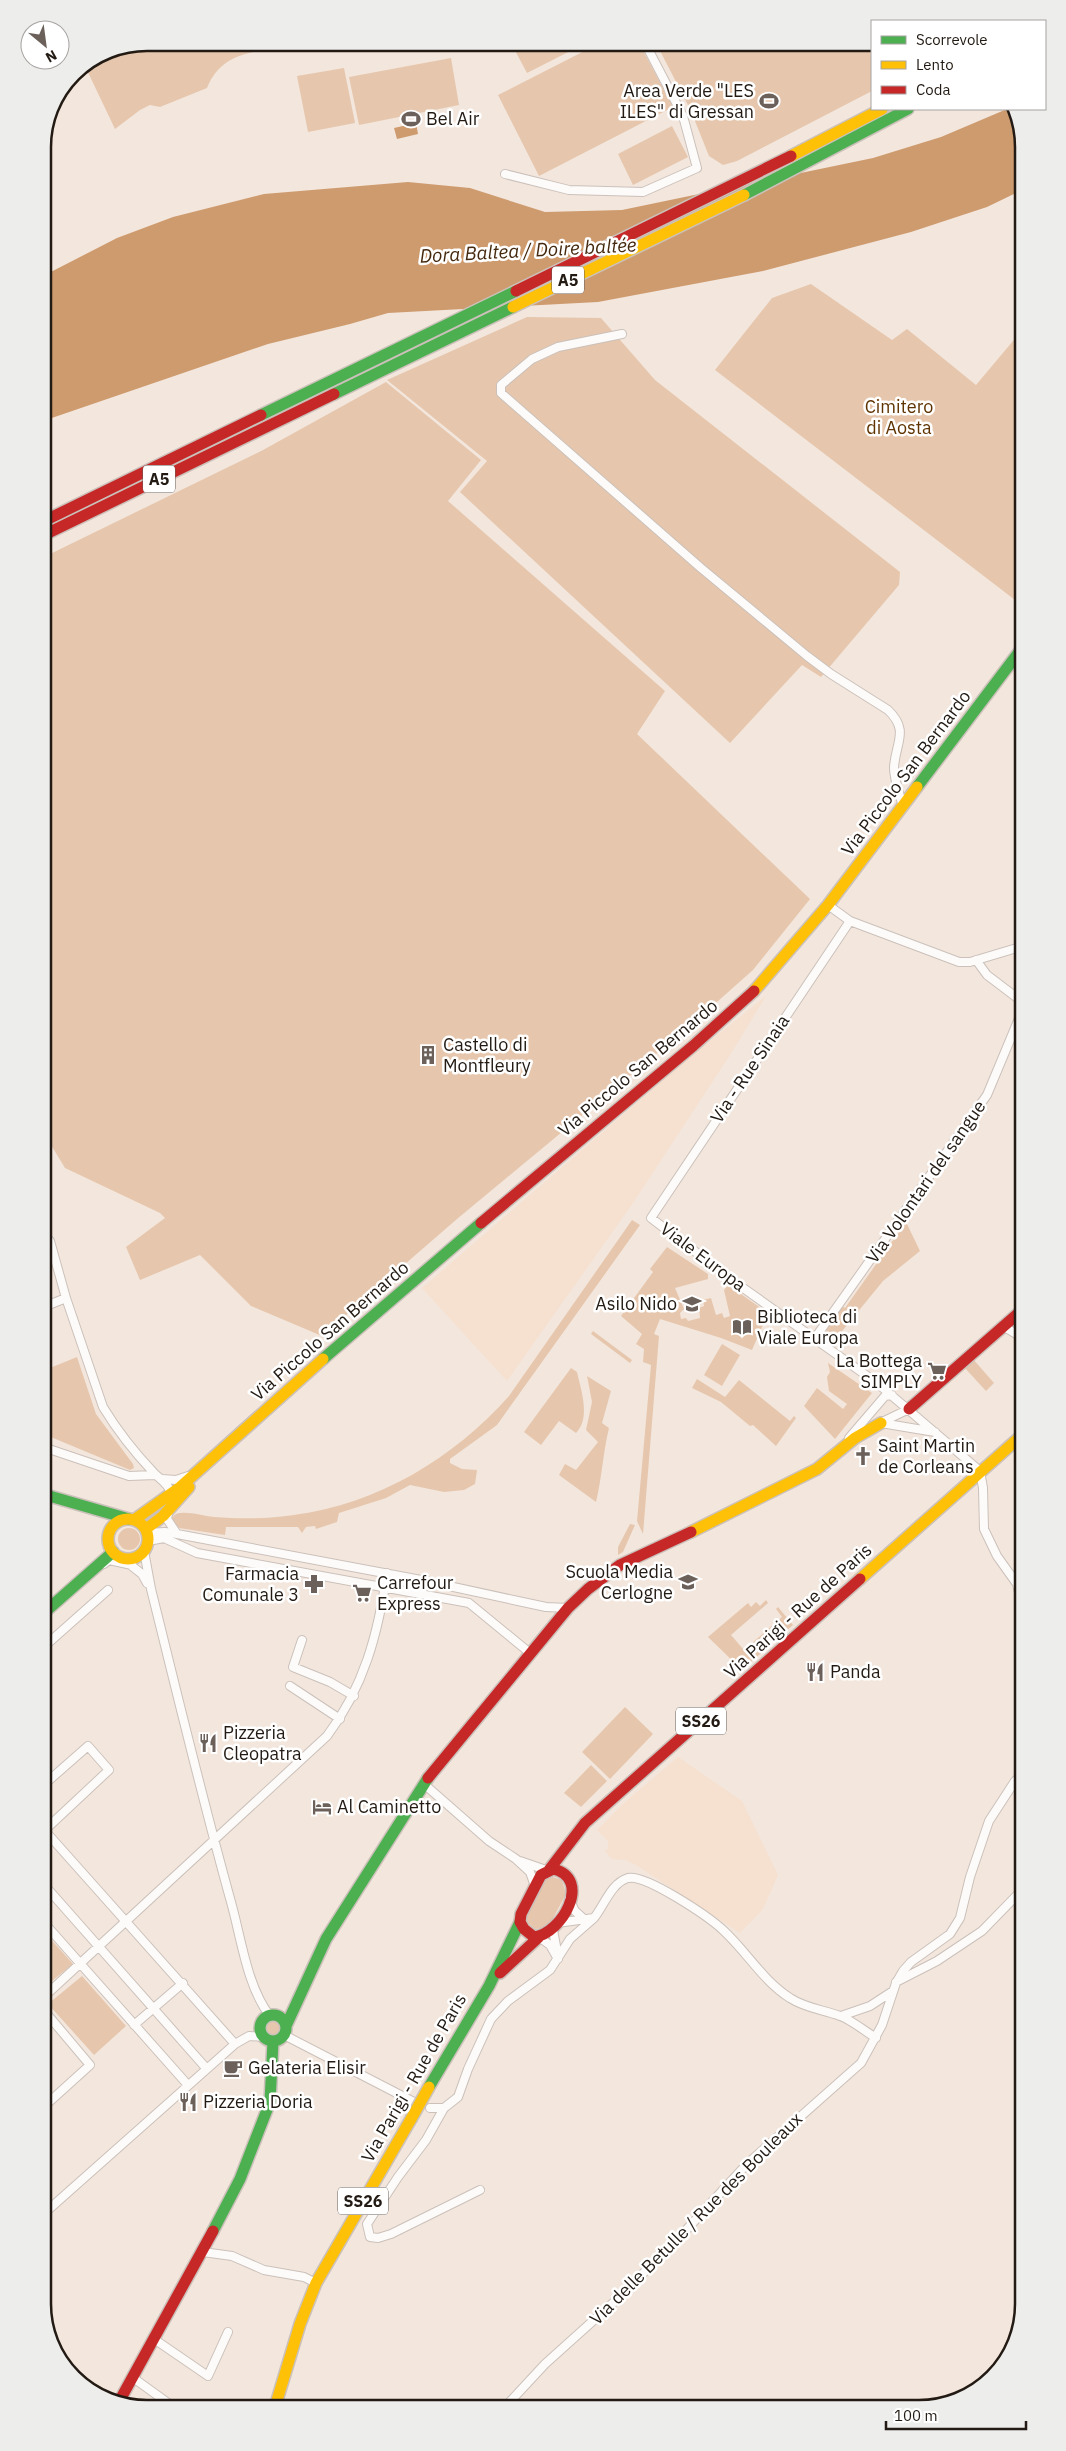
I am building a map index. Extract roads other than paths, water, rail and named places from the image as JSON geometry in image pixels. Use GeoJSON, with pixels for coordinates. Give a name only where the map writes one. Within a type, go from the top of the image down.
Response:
{"type":"FeatureCollection","features":[{"type":"Feature","properties":{"kind":"main road","name":"A5"},"geometry":{"type":"LineString","coordinates":[[51,518],[824,140],[880,110]]}},
{"type":"Feature","properties":{"kind":"main road","name":"A5"},"geometry":{"type":"LineString","coordinates":[[51,532],[861,135],[906,110]]}},
{"type":"Feature","properties":{"kind":"main road","name":"Via Piccolo San Bernardo"},"geometry":{"type":"LineString","coordinates":[[131,1519],[172,1494],[460,1241],[727,1016],[767,978],[828,905],[1015,657]]}},
{"type":"Feature","properties":{"kind":"main road"},"geometry":{"type":"LineString","coordinates":[[909,1408],[1015,1316]]}},
{"type":"Feature","properties":{"kind":"main road"},"geometry":{"type":"LineString","coordinates":[[268,2039],[279,2040],[326,1939],[424,1784],[568,1608],[588,1589],[620,1565],[799,1479],[817,1469],[842,1448],[880,1423]]}},
{"type":"Feature","properties":{"kind":"main road","name":"Via Parigi - Rue de Paris"},"geometry":{"type":"LineString","coordinates":[[277,2400],[300,2324],[316,2284],[489,1986],[520,1922],[521,1914],[535,1887],[548,1870],[598,1812],[1015,1441]]}},
{"type":"Feature","properties":{"kind":"main road","name":"Via Piccolo San Bernardo"},"geometry":{"type":"LineString","coordinates":[[147,1536],[218,1452]]}},
{"type":"Feature","properties":{"kind":"main road"},"geometry":{"type":"LineString","coordinates":[[51,1497],[131,1519],[147,1536],[137,1557],[128,1559],[116,1554],[109,1544],[109,1534],[113,1526],[120,1520],[131,1519]]}},
{"type":"Feature","properties":{"kind":"main road"},"geometry":{"type":"LineString","coordinates":[[51,1606],[78,1582],[116,1554]]}},
{"type":"Feature","properties":{"kind":"main road","name":"Via Parigi - Rue de Paris"},"geometry":{"type":"LineString","coordinates":[[489,1986],[513,1958],[554,1927],[574,1887],[569,1876],[568,1857],[598,1812]]}},
{"type":"Feature","properties":{"kind":"main road"},"geometry":{"type":"LineString","coordinates":[[548,1870],[562,1870],[569,1876]]}},
{"type":"Feature","properties":{"kind":"main road"},"geometry":{"type":"LineString","coordinates":[[520,1922],[529,1934],[539,1937]]}},
{"type":"Feature","properties":{"kind":"main road"},"geometry":{"type":"LineString","coordinates":[[122,2396],[203,2252],[240,2179],[270,2102],[268,2039],[261,2031],[261,2024],[270,2016],[280,2017],[285,2030]]}},
{"type":"Feature","properties":{"kind":"street"},"geometry":{"type":"LineString","coordinates":[[506,174],[569,190],[643,192],[697,168],[683,116],[649,51]]}},
{"type":"Feature","properties":{"kind":"street"},"geometry":{"type":"LineString","coordinates":[[622,334],[558,347],[532,359],[502,385],[501,393],[701,568],[807,656],[831,674],[888,710],[895,717],[901,736],[894,771],[903,807]]}},
{"type":"Feature","properties":{"kind":"street"},"geometry":{"type":"LineString","coordinates":[[828,905],[850,921],[959,962],[976,960],[1015,949]]}},
{"type":"Feature","properties":{"kind":"street","name":"Via - Rue Sinaia"},"geometry":{"type":"LineString","coordinates":[[651,1218],[707,1131],[850,921]]}},
{"type":"Feature","properties":{"kind":"street"},"geometry":{"type":"LineString","coordinates":[[976,960],[988,975],[1015,996]]}},
{"type":"Feature","properties":{"kind":"street","name":"Via Volontari del sangue"},"geometry":{"type":"LineString","coordinates":[[815,1338],[987,1095],[1015,1028]]}},
{"type":"Feature","properties":{"kind":"street","name":"Viale Europa"},"geometry":{"type":"LineString","coordinates":[[651,1218],[877,1383],[909,1408],[980,1471]]}},
{"type":"Feature","properties":{"kind":"street"},"geometry":{"type":"LineString","coordinates":[[51,1245],[66,1298],[103,1406],[112,1422],[172,1494]]}},
{"type":"Feature","properties":{"kind":"street"},"geometry":{"type":"LineString","coordinates":[[51,1304],[66,1298]]}},
{"type":"Feature","properties":{"kind":"street"},"geometry":{"type":"LineString","coordinates":[[1004,1326],[1015,1333]]}},
{"type":"Feature","properties":{"kind":"street"},"geometry":{"type":"LineString","coordinates":[[877,1383],[881,1400],[877,1418],[880,1423]]}},
{"type":"Feature","properties":{"kind":"street"},"geometry":{"type":"LineString","coordinates":[[842,1448],[881,1400],[888,1394],[892,1395]]}},
{"type":"Feature","properties":{"kind":"street"},"geometry":{"type":"LineString","coordinates":[[880,1423],[909,1408]]}},
{"type":"Feature","properties":{"kind":"street"},"geometry":{"type":"LineString","coordinates":[[880,1423],[936,1433]]}},
{"type":"Feature","properties":{"kind":"street","name":"Via Piccolo San Bernardo"},"geometry":{"type":"LineString","coordinates":[[51,1450],[130,1476],[176,1480],[187,1477],[218,1452]]}},
{"type":"Feature","properties":{"kind":"street"},"geometry":{"type":"LineString","coordinates":[[980,1471],[983,1488],[984,1529],[997,1556],[1015,1583]]}},
{"type":"Feature","properties":{"kind":"street","name":"Via Piccolo San Bernardo"},"geometry":{"type":"LineString","coordinates":[[147,1536],[172,1500],[172,1494]]}},
{"type":"Feature","properties":{"kind":"street"},"geometry":{"type":"LineString","coordinates":[[169,1509],[168,1519],[177,1534]]}},
{"type":"Feature","properties":{"kind":"street"},"geometry":{"type":"LineString","coordinates":[[147,1536],[165,1532],[177,1534],[387,1574],[546,1607],[568,1608]]}},
{"type":"Feature","properties":{"kind":"street"},"geometry":{"type":"LineString","coordinates":[[147,1536],[164,1538],[197,1553],[469,1602],[530,1653]]}},
{"type":"Feature","properties":{"kind":"street"},"geometry":{"type":"LineString","coordinates":[[147,1536],[151,1589],[167,1641],[214,1840],[255,1988],[262,2006],[270,2016]]}},
{"type":"Feature","properties":{"kind":"street"},"geometry":{"type":"LineString","coordinates":[[116,1554],[142,1574],[151,1589]]}},
{"type":"Feature","properties":{"kind":"street"},"geometry":{"type":"LineString","coordinates":[[78,1582],[109,1560],[132,1565]]}},
{"type":"Feature","properties":{"kind":"street"},"geometry":{"type":"LineString","coordinates":[[51,1990],[320,1745],[340,1719],[354,1696],[366,1668],[387,1574]]}},
{"type":"Feature","properties":{"kind":"street"},"geometry":{"type":"LineString","coordinates":[[51,1641],[108,1590]]}},
{"type":"Feature","properties":{"kind":"street"},"geometry":{"type":"LineString","coordinates":[[302,1640],[293,1667],[330,1682],[354,1696]]}},
{"type":"Feature","properties":{"kind":"street"},"geometry":{"type":"LineString","coordinates":[[290,1686],[340,1719]]}},
{"type":"Feature","properties":{"kind":"street"},"geometry":{"type":"LineString","coordinates":[[51,1778],[88,1746],[108,1770],[51,1824]]}},
{"type":"Feature","properties":{"kind":"street","name":"Via delle Betulle / Rue des Bouleaux"},"geometry":{"type":"LineString","coordinates":[[512,2400],[539,2370],[614,2302],[676,2241],[747,2164],[861,2063],[876,2038],[896,1982],[911,1962],[950,1934],[960,1918],[970,1876],[989,1821],[1015,1781]]}},
{"type":"Feature","properties":{"kind":"street"},"geometry":{"type":"LineString","coordinates":[[424,1784],[489,1842],[516,1859],[530,1872],[535,1887]]}},
{"type":"Feature","properties":{"kind":"street"},"geometry":{"type":"LineString","coordinates":[[51,1837],[235,2044]]}},
{"type":"Feature","properties":{"kind":"street"},"geometry":{"type":"LineString","coordinates":[[516,1859],[548,1870]]}},
{"type":"Feature","properties":{"kind":"street"},"geometry":{"type":"LineString","coordinates":[[480,2190],[391,2234],[378,2238],[370,2237],[367,2231],[367,2224],[398,2177],[426,2140],[444,2108],[458,2097],[468,2069],[491,2019],[498,2010],[550,1970],[570,1939],[594,1918],[618,1883],[627,1878],[639,1879],[677,1899],[722,1930],[753,1966],[790,1998],[831,2014],[842,2016],[876,2038]]}},
{"type":"Feature","properties":{"kind":"street"},"geometry":{"type":"LineString","coordinates":[[51,1893],[206,2068]]}},
{"type":"Feature","properties":{"kind":"street"},"geometry":{"type":"LineString","coordinates":[[896,1982],[967,1942],[982,1931],[1015,1897]]}},
{"type":"Feature","properties":{"kind":"street"},"geometry":{"type":"LineString","coordinates":[[569,1899],[574,1911],[585,1920]]}},
{"type":"Feature","properties":{"kind":"street"},"geometry":{"type":"LineString","coordinates":[[558,1959],[559,1950],[554,1927],[594,1918]]}},
{"type":"Feature","properties":{"kind":"street"},"geometry":{"type":"LineString","coordinates":[[51,1930],[187,2084]]}},
{"type":"Feature","properties":{"kind":"street"},"geometry":{"type":"LineString","coordinates":[[539,1937],[550,1945],[558,1959]]}},
{"type":"Feature","properties":{"kind":"street"},"geometry":{"type":"LineString","coordinates":[[134,2025],[182,1983]]}},
{"type":"Feature","properties":{"kind":"street"},"geometry":{"type":"LineString","coordinates":[[842,2016],[870,2006],[893,1991]]}},
{"type":"Feature","properties":{"kind":"street"},"geometry":{"type":"LineString","coordinates":[[51,2019],[90,2065],[51,2100]]}},
{"type":"Feature","properties":{"kind":"street"},"geometry":{"type":"LineString","coordinates":[[285,2030],[414,2102]]}},
{"type":"Feature","properties":{"kind":"street"},"geometry":{"type":"LineString","coordinates":[[51,2207],[187,2084],[235,2044],[249,2036],[268,2039]]}},
{"type":"Feature","properties":{"kind":"street"},"geometry":{"type":"LineString","coordinates":[[430,2108],[444,2108]]}},
{"type":"Feature","properties":{"kind":"street"},"geometry":{"type":"LineString","coordinates":[[203,2252],[232,2256],[264,2270],[304,2277],[316,2284]]}},
{"type":"Feature","properties":{"kind":"street"},"geometry":{"type":"LineString","coordinates":[[154,2339],[208,2376],[228,2332]]}},
{"type":"Feature","properties":{"kind":"street"},"geometry":{"type":"LineString","coordinates":[[132,2377],[164,2400]]}},
{"type":"Feature","properties":{"kind":"water","name":"Dora Baltea / Doire baltée"},"geometry":{"type":"Polygon","coordinates":[[[1007,110],[1015,141],[1015,193],[987,207],[911,232],[763,271],[598,302],[388,313],[268,344],[51,418],[51,272],[117,238],[173,217],[264,194],[408,182],[470,188],[545,212],[622,210],[873,158],[941,137],[1007,110]]]}},
{"type":"Feature","properties":{"kind":"water"},"geometry":{"type":"Polygon","coordinates":[[[416,123],[418,134],[397,139],[394,128],[416,123]]]}},
{"type":"Feature","properties":{"kind":"place","name":"Area Verde \"LES ILES\" di Gressan"},"geometry":{"type":"Point","coordinates":[769,101]}},
{"type":"Feature","properties":{"kind":"place","name":"Bel Air"},"geometry":{"type":"Point","coordinates":[411,119]}},
{"type":"Feature","properties":{"kind":"place","name":"Castello di Montfleury"},"geometry":{"type":"Point","coordinates":[428,1055]}},
{"type":"Feature","properties":{"kind":"place","name":"Asilo Nido"},"geometry":{"type":"Point","coordinates":[692,1304]}},
{"type":"Feature","properties":{"kind":"place","name":"Biblioteca di Viale Europa"},"geometry":{"type":"Point","coordinates":[742,1327]}},
{"type":"Feature","properties":{"kind":"place","name":"La Bottega SIMPLY"},"geometry":{"type":"Point","coordinates":[937,1371]}},
{"type":"Feature","properties":{"kind":"place","name":"Saint Martin de Corleans"},"geometry":{"type":"Point","coordinates":[863,1456]}},
{"type":"Feature","properties":{"kind":"place","name":"Scuola Media Cerlogne"},"geometry":{"type":"Point","coordinates":[688,1582]}},
{"type":"Feature","properties":{"kind":"place","name":"Farmacia Comunale 3"},"geometry":{"type":"Point","coordinates":[314,1584]}},
{"type":"Feature","properties":{"kind":"place","name":"Carrefour Express"},"geometry":{"type":"Point","coordinates":[362,1593]}},
{"type":"Feature","properties":{"kind":"place","name":"Panda"},"geometry":{"type":"Point","coordinates":[815,1672]}},
{"type":"Feature","properties":{"kind":"place","name":"Pizzeria Cleopatra"},"geometry":{"type":"Point","coordinates":[208,1743]}},
{"type":"Feature","properties":{"kind":"place","name":"Al Caminetto"},"geometry":{"type":"Point","coordinates":[322,1807]}},
{"type":"Feature","properties":{"kind":"place","name":"Gelateria Elisir"},"geometry":{"type":"Point","coordinates":[233,2068]}},
{"type":"Feature","properties":{"kind":"place","name":"Pizzeria Doria"},"geometry":{"type":"Point","coordinates":[188,2102]}},
{"type":"Feature","properties":{"kind":"park label","name":"Cimitero di Aosta"},"geometry":{"type":"Point","coordinates":[899,417]}}]}
